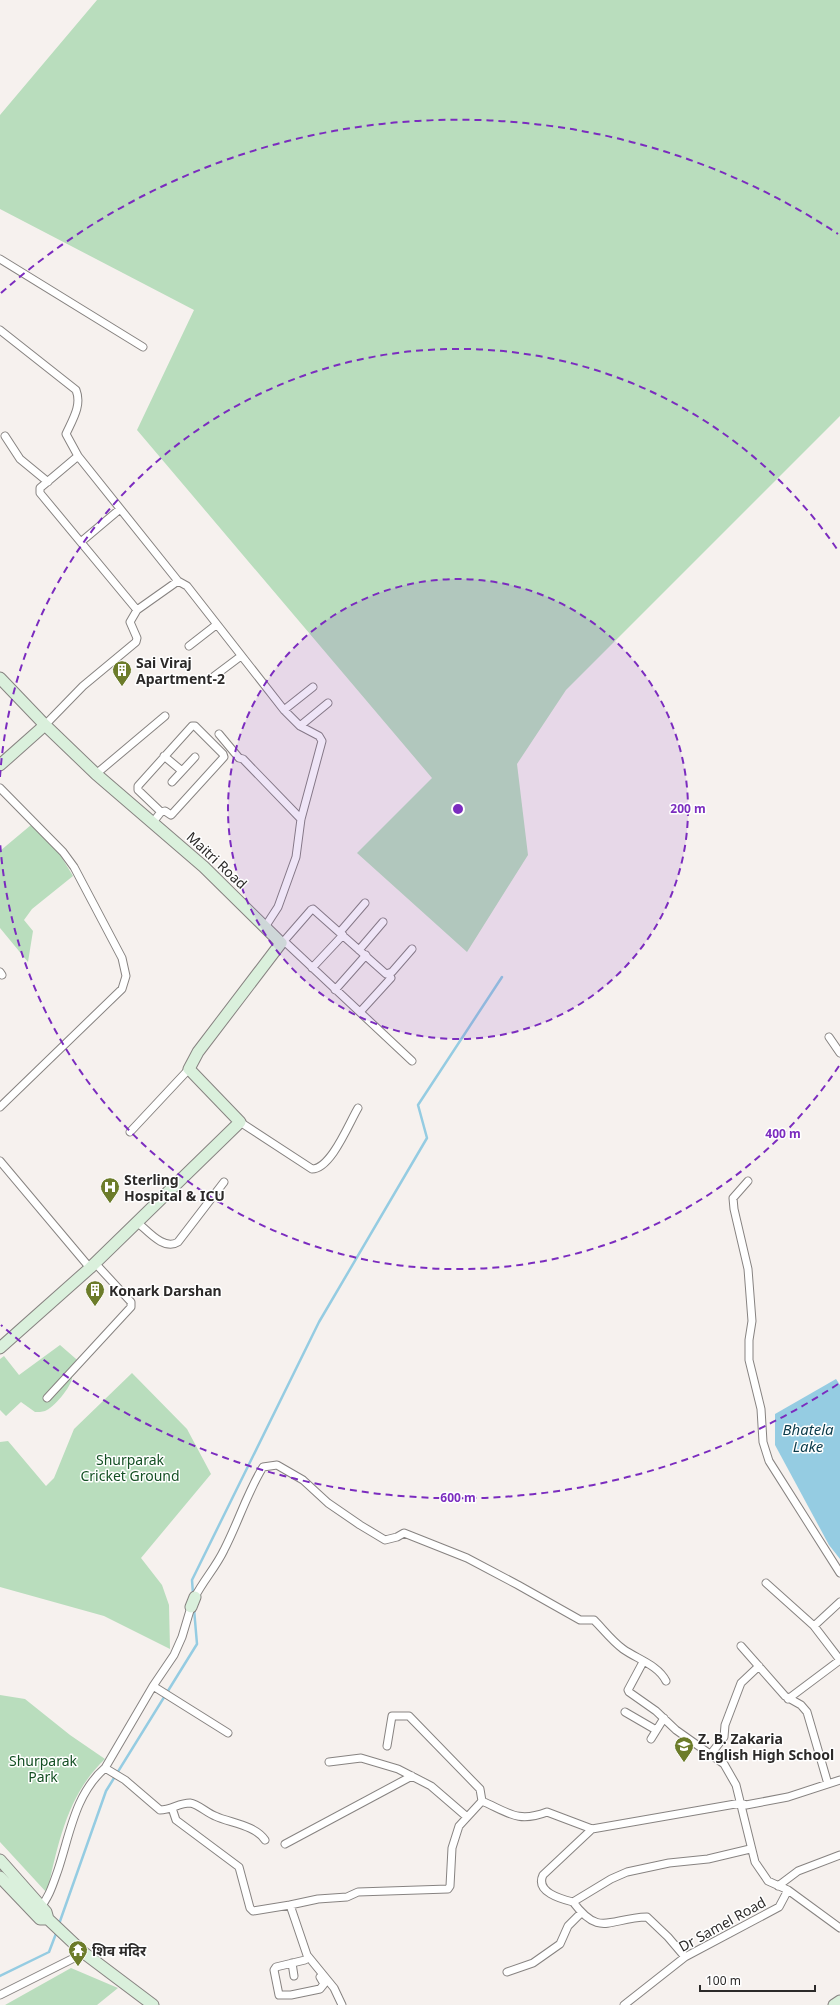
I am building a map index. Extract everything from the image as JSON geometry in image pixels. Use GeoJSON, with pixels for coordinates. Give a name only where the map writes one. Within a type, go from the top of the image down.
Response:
{"type":"FeatureCollection","features":[{"type":"Feature","properties":{"kind":"street"},"geometry":{"type":"LineString","coordinates":[[0,259],[143,347]]}},
{"type":"Feature","properties":{"kind":"street"},"geometry":{"type":"LineString","coordinates":[[0,330],[76,390],[79,398],[78,406],[66,434],[78,456],[178,582],[187,586],[284,710],[300,726],[319,736],[322,741],[300,819],[296,857],[278,907],[265,928]]}},
{"type":"Feature","properties":{"kind":"street"},"geometry":{"type":"LineString","coordinates":[[5,436],[20,459],[48,482]]}},
{"type":"Feature","properties":{"kind":"street"},"geometry":{"type":"LineString","coordinates":[[78,456],[40,488],[40,493],[82,540],[138,610]]}},
{"type":"Feature","properties":{"kind":"street"},"geometry":{"type":"LineString","coordinates":[[82,540],[120,509]]}},
{"type":"Feature","properties":{"kind":"street"},"geometry":{"type":"LineString","coordinates":[[0,765],[45,725],[83,686],[136,642],[137,638],[131,626],[132,617],[138,610],[178,582]]}},
{"type":"Feature","properties":{"kind":"street"},"geometry":{"type":"LineString","coordinates":[[189,646],[216,625]]}},
{"type":"Feature","properties":{"kind":"street"},"geometry":{"type":"LineString","coordinates":[[214,677],[241,656]]}},
{"type":"Feature","properties":{"kind":"street","name":"Maitri Road"},"geometry":{"type":"LineString","coordinates":[[0,678],[45,725],[96,774],[204,867],[265,928],[312,968],[412,1061]]}},
{"type":"Feature","properties":{"kind":"street"},"geometry":{"type":"LineString","coordinates":[[284,710],[313,687]]}},
{"type":"Feature","properties":{"kind":"street"},"geometry":{"type":"LineString","coordinates":[[300,726],[328,703]]}},
{"type":"Feature","properties":{"kind":"street"},"geometry":{"type":"LineString","coordinates":[[96,774],[165,716]]}},
{"type":"Feature","properties":{"kind":"street"},"geometry":{"type":"LineString","coordinates":[[192,726],[195,726],[223,754],[224,758],[171,815],[165,811],[161,812],[138,790],[138,786],[192,726]]}},
{"type":"Feature","properties":{"kind":"street"},"geometry":{"type":"LineString","coordinates":[[219,734],[239,758],[243,759],[300,819]]}},
{"type":"Feature","properties":{"kind":"street"},"geometry":{"type":"LineString","coordinates":[[164,756],[182,772]]}},
{"type":"Feature","properties":{"kind":"street"},"geometry":{"type":"LineString","coordinates":[[172,782],[194,757]]}},
{"type":"Feature","properties":{"kind":"street"},"geometry":{"type":"LineString","coordinates":[[0,788],[63,852],[74,867],[122,958],[126,976],[122,989],[0,1107]]}},
{"type":"Feature","properties":{"kind":"street"},"geometry":{"type":"LineString","coordinates":[[153,822],[161,812]]}},
{"type":"Feature","properties":{"kind":"street"},"geometry":{"type":"LineString","coordinates":[[312,968],[365,903]]}},
{"type":"Feature","properties":{"kind":"street"},"geometry":{"type":"LineString","coordinates":[[130,1132],[189,1069],[198,1052],[282,942],[311,910],[313,910],[366,955],[386,974],[390,974]]}},
{"type":"Feature","properties":{"kind":"street"},"geometry":{"type":"LineString","coordinates":[[359,950],[383,922]]}},
{"type":"Feature","properties":{"kind":"street"},"geometry":{"type":"LineString","coordinates":[[360,1012],[391,978],[390,974],[412,949]]}},
{"type":"Feature","properties":{"kind":"street"},"geometry":{"type":"LineString","coordinates":[[335,990],[366,955]]}},
{"type":"Feature","properties":{"kind":"street"},"geometry":{"type":"LineString","coordinates":[[829,1037],[840,1053]]}},
{"type":"Feature","properties":{"kind":"street"},"geometry":{"type":"LineString","coordinates":[[189,1069],[240,1122],[312,1169],[317,1169],[330,1159],[358,1108]]}},
{"type":"Feature","properties":{"kind":"street"},"geometry":{"type":"LineString","coordinates":[[0,1348],[93,1265],[240,1122]]}},
{"type":"Feature","properties":{"kind":"street"},"geometry":{"type":"LineString","coordinates":[[0,1161],[93,1265],[131,1302],[131,1307],[47,1398]]}},
{"type":"Feature","properties":{"kind":"street"},"geometry":{"type":"LineString","coordinates":[[748,1181],[733,1198],[734,1209],[748,1269],[752,1321],[748,1340],[750,1360],[761,1409],[762,1442],[768,1461],[840,1573]]}},
{"type":"Feature","properties":{"kind":"street"},"geometry":{"type":"LineString","coordinates":[[137,1222],[165,1244],[174,1244],[178,1242],[224,1182]]}},
{"type":"Feature","properties":{"kind":"street"},"geometry":{"type":"LineString","coordinates":[[38,1910],[46,1900],[53,1885],[70,1828],[83,1796],[94,1777],[106,1768],[153,1686],[174,1655],[182,1637],[193,1602],[224,1550],[253,1484],[263,1468],[277,1465],[303,1480],[328,1503],[385,1540],[397,1537],[404,1533],[467,1558],[580,1620],[594,1620],[621,1648],[643,1662],[652,1665],[663,1675],[666,1681]]}},
{"type":"Feature","properties":{"kind":"street"},"geometry":{"type":"LineString","coordinates":[[766,1583],[814,1626],[840,1660],[788,1699]]}},
{"type":"Feature","properties":{"kind":"street"},"geometry":{"type":"LineString","coordinates":[[814,1626],[840,1602]]}},
{"type":"Feature","properties":{"kind":"street"},"geometry":{"type":"LineString","coordinates":[[741,1646],[788,1699],[801,1705],[807,1712],[828,1784]]}},
{"type":"Feature","properties":{"kind":"street"},"geometry":{"type":"LineString","coordinates":[[643,1662],[628,1690],[710,1755],[724,1764],[732,1774],[741,1803],[750,1849],[755,1862],[768,1881],[788,1890],[840,1928]]}},
{"type":"Feature","properties":{"kind":"street"},"geometry":{"type":"LineString","coordinates":[[710,1755],[724,1736],[725,1725],[741,1684],[759,1666]]}},
{"type":"Feature","properties":{"kind":"street"},"geometry":{"type":"LineString","coordinates":[[153,1686],[228,1733]]}},
{"type":"Feature","properties":{"kind":"street"},"geometry":{"type":"LineString","coordinates":[[625,1712],[656,1730]]}},
{"type":"Feature","properties":{"kind":"street"},"geometry":{"type":"LineString","coordinates":[[387,1746],[392,1716],[409,1716],[480,1789],[482,1801]]}},
{"type":"Feature","properties":{"kind":"street"},"geometry":{"type":"LineString","coordinates":[[651,1739],[664,1718]]}},
{"type":"Feature","properties":{"kind":"street"},"geometry":{"type":"LineString","coordinates":[[329,1762],[361,1758],[398,1769],[431,1786],[467,1817]]}},
{"type":"Feature","properties":{"kind":"street"},"geometry":{"type":"LineString","coordinates":[[106,1768],[125,1780],[160,1810],[192,1803],[214,1816],[250,1829],[262,1836],[265,1840]]}},
{"type":"Feature","properties":{"kind":"street"},"geometry":{"type":"LineString","coordinates":[[285,1844],[412,1776]]}},
{"type":"Feature","properties":{"kind":"street"},"geometry":{"type":"LineString","coordinates":[[482,1801],[521,1818],[532,1818],[547,1812],[592,1829],[741,1803],[746,1805],[788,1798],[840,1780]]}},
{"type":"Feature","properties":{"kind":"street"},"geometry":{"type":"LineString","coordinates":[[172,1808],[176,1820],[239,1868],[250,1908],[253,1911],[324,1898],[347,1897],[358,1892],[448,1889],[450,1886],[452,1848],[459,1826],[482,1801]]}},
{"type":"Feature","properties":{"kind":"street"},"geometry":{"type":"LineString","coordinates":[[592,1829],[543,1875],[540,1880],[542,1885],[548,1892],[555,1896],[573,1902],[581,1913],[593,1922],[602,1925],[632,1918],[647,1917],[668,1937],[685,1957]]}},
{"type":"Feature","properties":{"kind":"street"},"geometry":{"type":"LineString","coordinates":[[573,1902],[611,1879],[627,1872],[669,1862],[708,1859],[750,1849]]}},
{"type":"Feature","properties":{"kind":"street","name":"Dr Samel Road"},"geometry":{"type":"LineString","coordinates":[[778,1886],[798,1871],[840,1855]]}},
{"type":"Feature","properties":{"kind":"street"},"geometry":{"type":"LineString","coordinates":[[0,1860],[38,1910]]}},
{"type":"Feature","properties":{"kind":"street"},"geometry":{"type":"LineString","coordinates":[[11,1873],[1,1880],[38,1910],[46,1912],[49,1920],[84,1953],[153,2005]]}},
{"type":"Feature","properties":{"kind":"street","name":"Dr Samel Road"},"geometry":{"type":"LineString","coordinates":[[624,2005],[685,1957],[779,1907],[788,1890]]}},
{"type":"Feature","properties":{"kind":"street"},"geometry":{"type":"LineString","coordinates":[[290,1905],[306,1958],[322,1979],[324,1987],[281,1996],[279,1995],[274,1970],[276,1967],[306,1958]]}},
{"type":"Feature","properties":{"kind":"street"},"geometry":{"type":"LineString","coordinates":[[507,1972],[533,1963],[560,1944],[568,1926],[581,1913]]}},
{"type":"Feature","properties":{"kind":"street"},"geometry":{"type":"LineString","coordinates":[[0,1995],[84,1953]]}},
{"type":"Feature","properties":{"kind":"street"},"geometry":{"type":"LineString","coordinates":[[306,1958],[334,1988],[342,2005]]}},
{"type":"Feature","properties":{"kind":"street"},"geometry":{"type":"LineString","coordinates":[[292,1963],[294,1976]]}},
{"type":"Feature","properties":{"kind":"street"},"geometry":{"type":"LineString","coordinates":[[834,2005],[840,2001]]}},
{"type":"Feature","properties":{"kind":"green space"},"geometry":{"type":"Polygon","coordinates":[[[97,0],[840,0],[840,416],[566,690],[517,764],[528,855],[467,952],[357,853],[432,778],[137,430],[194,310],[0,209],[0,115],[97,0]]]}},
{"type":"Feature","properties":{"kind":"green space"},"geometry":{"type":"Polygon","coordinates":[[[31,825],[59,853],[73,876],[32,909],[24,920],[33,931],[28,962],[0,928],[0,851],[31,825]]]}},
{"type":"Feature","properties":{"kind":"green space"},"geometry":{"type":"Polygon","coordinates":[[[60,1345],[83,1365],[72,1377],[62,1396],[53,1406],[45,1411],[35,1412],[21,1402],[6,1416],[0,1410],[0,1359],[4,1356],[19,1375],[60,1345]]]}},
{"type":"Feature","properties":{"kind":"green space","name":"Shurparak Cricket Ground"},"geometry":{"type":"Polygon","coordinates":[[[132,1373],[187,1429],[211,1474],[141,1558],[162,1585],[169,1605],[170,1649],[104,1616],[0,1587],[0,1442],[8,1441],[46,1486],[54,1478],[74,1429],[132,1373]]]}},
{"type":"Feature","properties":{"kind":"green space","name":"Shurparak Park"},"geometry":{"type":"Polygon","coordinates":[[[0,1695],[25,1699],[70,1735],[105,1759],[81,1788],[73,1804],[55,1856],[47,1893],[0,1842],[0,1695]]]}},
{"type":"Feature","properties":{"kind":"green space"},"geometry":{"type":"Polygon","coordinates":[[[71,1968],[118,1988],[97,2005],[5,2005],[71,1968]]]}},
{"type":"Feature","properties":{"kind":"water","name":"Bhatela Lake"},"geometry":{"type":"Polygon","coordinates":[[[836,1379],[840,1385],[840,1559],[829,1545],[775,1445],[775,1414],[836,1379]]]}},
{"type":"Feature","properties":{"kind":"waterway"},"geometry":{"type":"LineString","coordinates":[[193,1594],[192,1580],[319,1322],[427,1138],[418,1105],[502,977]]}},
{"type":"Feature","properties":{"kind":"waterway"},"geometry":{"type":"LineString","coordinates":[[59,1924],[106,1791],[197,1644],[194,1609]]}},
{"type":"Feature","properties":{"kind":"waterway"},"geometry":{"type":"LineString","coordinates":[[0,1976],[49,1952],[57,1931]]}},
{"type":"Feature","properties":{"kind":"place","name":"Sai Viraj Apartment-2"},"geometry":{"type":"Point","coordinates":[122,687]}},
{"type":"Feature","properties":{"kind":"place","name":"Sterling Hospital & ICU"},"geometry":{"type":"Point","coordinates":[110,1204]}},
{"type":"Feature","properties":{"kind":"place","name":"Konark Darshan"},"geometry":{"type":"Point","coordinates":[95,1307]}},
{"type":"Feature","properties":{"kind":"place","name":"Z. B. Zakaria English High School"},"geometry":{"type":"Point","coordinates":[684,1763]}},
{"type":"Feature","properties":{"kind":"place","name":"शिव मंदिर"},"geometry":{"type":"Point","coordinates":[78,1967]}}]}
